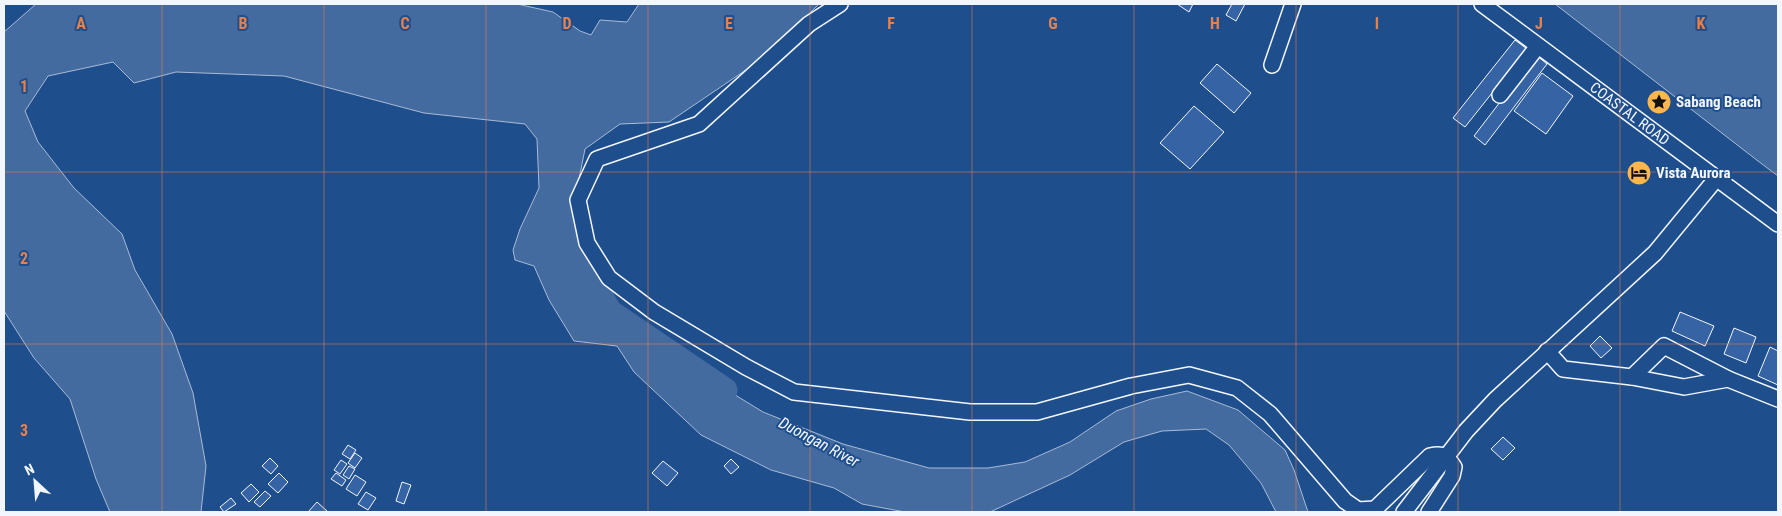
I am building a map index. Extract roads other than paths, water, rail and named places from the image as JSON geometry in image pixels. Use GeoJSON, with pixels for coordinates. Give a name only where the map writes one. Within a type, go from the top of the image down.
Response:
{"type":"FeatureCollection","features":[{"type":"Feature","properties":{"kind":"street"},"geometry":{"type":"LineString","coordinates":[[840,4],[810,24],[699,124],[597,159],[578,200],[587,243],[609,278],[654,312],[746,367],[794,392],[970,412],[1037,412],[1130,386],[1189,375],[1237,388],[1270,414],[1345,501],[1358,510],[1375,509],[1430,456],[1440,454],[1444,463],[1454,467],[1452,476],[1429,512]]}},
{"type":"Feature","properties":{"kind":"street"},"geometry":{"type":"LineString","coordinates":[[1272,64],[1293,4]]}},
{"type":"Feature","properties":{"kind":"street","name":"COASTAL ROAD"},"geometry":{"type":"LineString","coordinates":[[1482,4],[1778,224]]}},
{"type":"Feature","properties":{"kind":"street"},"geometry":{"type":"LineString","coordinates":[[1500,94],[1538,46]]}},
{"type":"Feature","properties":{"kind":"street"},"geometry":{"type":"LineString","coordinates":[[1404,512],[1444,463],[1466,431],[1495,400],[1655,252],[1716,179]]}},
{"type":"Feature","properties":{"kind":"street"},"geometry":{"type":"LineString","coordinates":[[1632,377],[1664,346],[1728,379],[1778,399]]}},
{"type":"Feature","properties":{"kind":"street"},"geometry":{"type":"LineString","coordinates":[[1547,351],[1563,369],[1632,377],[1684,387],[1728,379]]}},
{"type":"Feature","properties":{"kind":"water"},"geometry":{"type":"Polygon","coordinates":[[[36,4],[517,4],[553,12],[580,31],[591,35],[600,20],[627,22],[639,4],[819,4],[765,57],[669,122],[620,124],[585,149],[574,204],[576,250],[584,274],[606,307],[650,343],[763,412],[843,444],[929,468],[988,468],[1025,462],[1070,442],[1116,411],[1151,399],[1187,391],[1238,410],[1285,450],[1308,512],[1276,512],[1261,483],[1229,445],[1206,429],[1162,431],[1124,442],[1070,475],[990,512],[905,512],[862,504],[834,488],[771,470],[701,435],[634,372],[617,346],[574,341],[549,300],[534,266],[515,260],[513,250],[520,229],[539,188],[537,139],[525,124],[424,113],[284,76],[176,72],[134,83],[113,62],[48,76],[25,111],[38,142],[74,188],[122,234],[135,270],[172,334],[193,393],[206,466],[201,512],[110,512],[96,479],[70,399],[34,358],[4,311],[4,32],[36,4]]]}},
{"type":"Feature","properties":{"kind":"water"},"geometry":{"type":"Polygon","coordinates":[[[1555,4],[1778,4],[1778,176],[1758,161],[1555,4]]]}},
{"type":"Feature","properties":{"kind":"waterway","name":"Duongan River"},"geometry":{"type":"LineString","coordinates":[[565,234],[566,239],[610,312],[725,390]]}},
{"type":"Feature","properties":{"kind":"place","name":"Sabang Beach"},"geometry":{"type":"Point","coordinates":[1659,102]}},
{"type":"Feature","properties":{"kind":"place","name":"Vista Aurora"},"geometry":{"type":"Point","coordinates":[1639,173]}}]}
